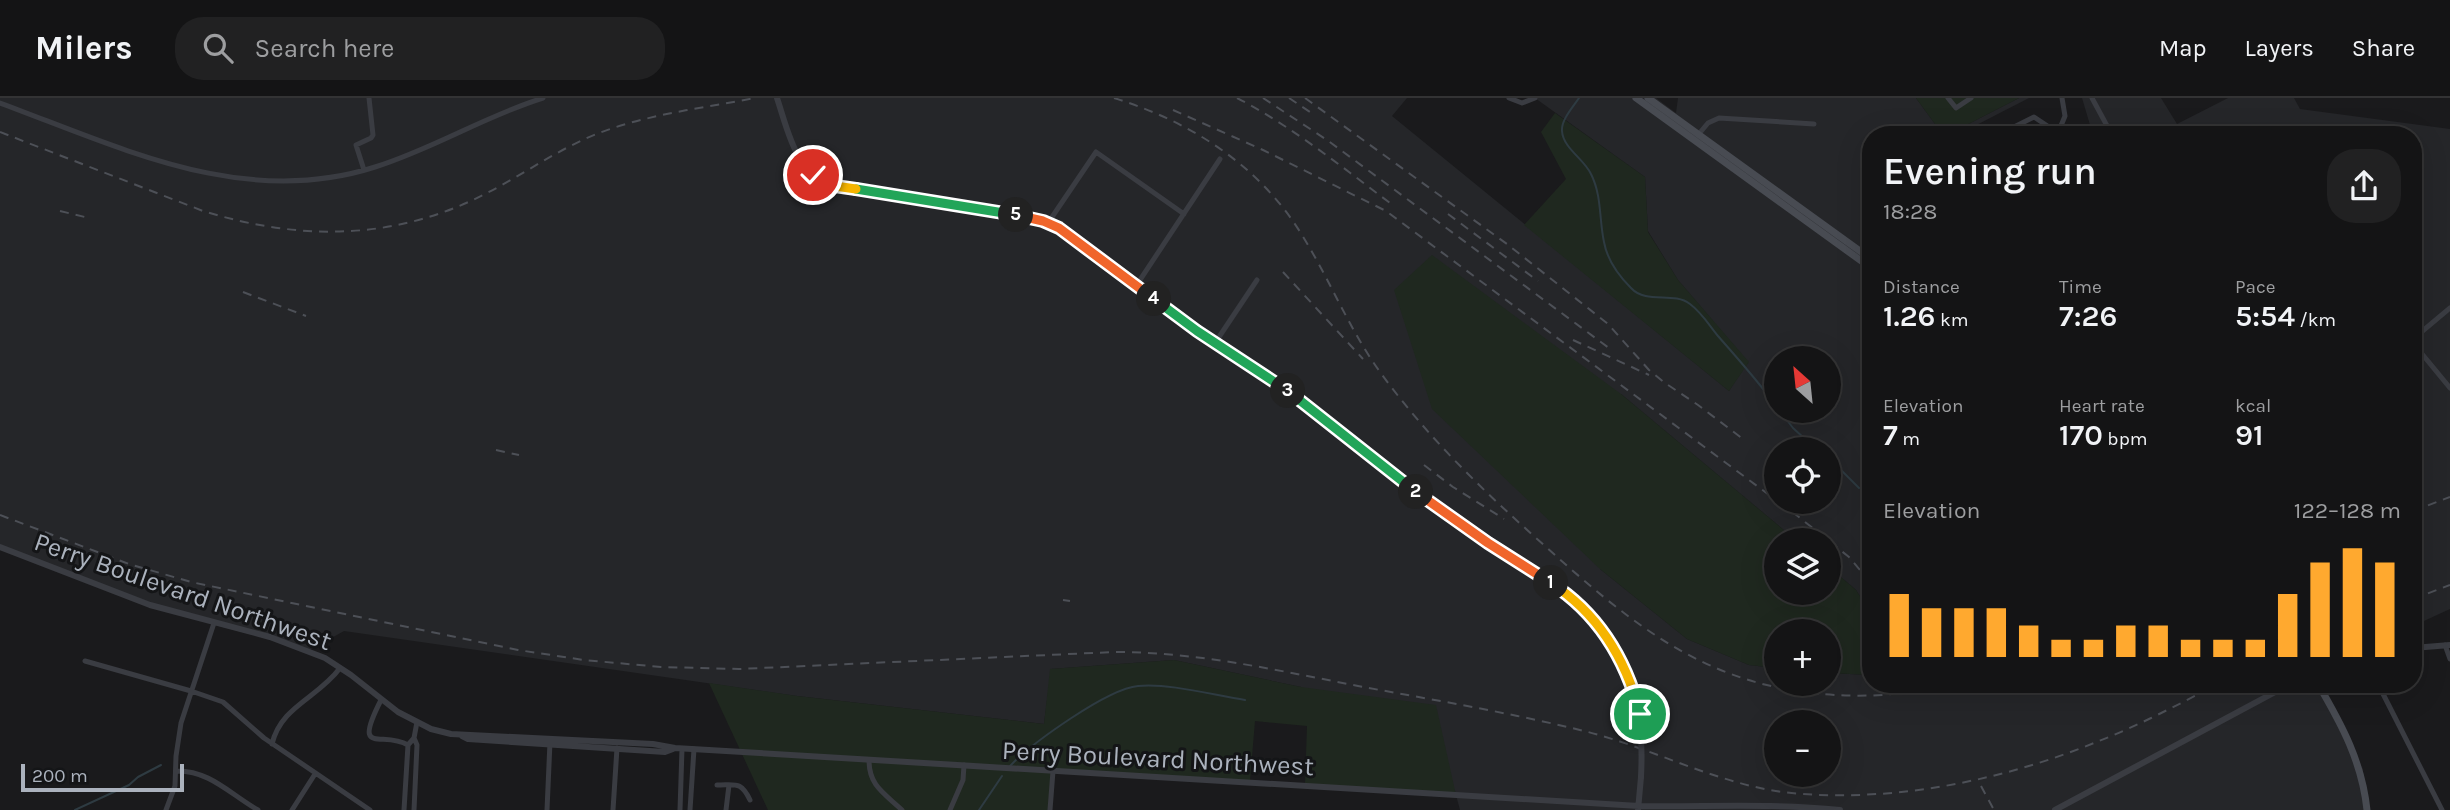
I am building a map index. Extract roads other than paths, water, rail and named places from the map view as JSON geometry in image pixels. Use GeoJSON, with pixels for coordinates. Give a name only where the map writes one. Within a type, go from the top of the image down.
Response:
{"type":"FeatureCollection","features":[{"type":"Feature","properties":{"kind":"main road"},"geometry":{"type":"LineString","coordinates":[[1636,98],[1862,253]]}},
{"type":"Feature","properties":{"kind":"main road"},"geometry":{"type":"LineString","coordinates":[[1648,98],[1862,261]]}},
{"type":"Feature","properties":{"kind":"main road"},"geometry":{"type":"LineString","coordinates":[[2323,693],[2353,748],[2365,788],[2367,810]]}},
{"type":"Feature","properties":{"kind":"street"},"geometry":{"type":"LineString","coordinates":[[364,170],[356,145],[373,135],[369,98]]}},
{"type":"Feature","properties":{"kind":"street"},"geometry":{"type":"LineString","coordinates":[[0,103],[181,168],[219,177],[282,182],[310,181],[364,170],[416,153],[505,112],[543,98]]}},
{"type":"Feature","properties":{"kind":"street"},"geometry":{"type":"LineString","coordinates":[[777,98],[799,160],[813,175],[827,183],[1030,217],[1059,228],[1215,343],[1294,396],[1438,509],[1571,597],[1600,626],[1616,651],[1632,685],[1643,738],[1639,808]]}},
{"type":"Feature","properties":{"kind":"street"},"geometry":{"type":"LineString","coordinates":[[1509,98],[1522,103],[1535,98]]}},
{"type":"Feature","properties":{"kind":"street"},"geometry":{"type":"LineString","coordinates":[[1948,98],[1956,108],[1971,98]]}},
{"type":"Feature","properties":{"kind":"street"},"geometry":{"type":"LineString","coordinates":[[2062,98],[2065,116],[2062,126]]}},
{"type":"Feature","properties":{"kind":"street"},"geometry":{"type":"LineString","coordinates":[[2092,98],[2107,126]]}},
{"type":"Feature","properties":{"kind":"street"},"geometry":{"type":"LineString","coordinates":[[2017,126],[2034,117],[2048,126]]}},
{"type":"Feature","properties":{"kind":"street"},"geometry":{"type":"LineString","coordinates":[[1696,137],[1707,123],[1719,118],[1814,124]]}},
{"type":"Feature","properties":{"kind":"street"},"geometry":{"type":"LineString","coordinates":[[1048,223],[1096,152],[1184,214]]}},
{"type":"Feature","properties":{"kind":"street"},"geometry":{"type":"LineString","coordinates":[[1136,286],[1220,159]]}},
{"type":"Feature","properties":{"kind":"street"},"geometry":{"type":"LineString","coordinates":[[1215,343],[1257,279]]}},
{"type":"Feature","properties":{"kind":"street"},"geometry":{"type":"LineString","coordinates":[[2422,333],[2450,308]]}},
{"type":"Feature","properties":{"kind":"street"},"geometry":{"type":"LineString","coordinates":[[2422,352],[2450,388]]}},
{"type":"Feature","properties":{"kind":"street","name":"Perry Boulevard Northwest"},"geometry":{"type":"LineString","coordinates":[[0,547],[150,605],[270,637],[325,658],[381,700],[417,722],[431,729],[459,735],[653,744],[694,749],[1639,808],[1766,806],[1840,810]]}},
{"type":"Feature","properties":{"kind":"street"},"geometry":{"type":"LineString","coordinates":[[166,810],[175,786],[181,723],[215,623]]}},
{"type":"Feature","properties":{"kind":"street"},"geometry":{"type":"LineString","coordinates":[[2422,647],[2448,645],[2450,659]]}},
{"type":"Feature","properties":{"kind":"street"},"geometry":{"type":"LineString","coordinates":[[85,661],[223,702],[238,718],[272,744],[370,810]]}},
{"type":"Feature","properties":{"kind":"street"},"geometry":{"type":"LineString","coordinates":[[272,744],[278,727],[288,715],[321,690],[340,668]]}},
{"type":"Feature","properties":{"kind":"street"},"geometry":{"type":"LineString","coordinates":[[2055,810],[2273,693]]}},
{"type":"Feature","properties":{"kind":"street"},"geometry":{"type":"LineString","coordinates":[[2383,693],[2442,810]]}},
{"type":"Feature","properties":{"kind":"street"},"geometry":{"type":"LineString","coordinates":[[381,700],[369,722],[368,730],[378,741],[404,742],[408,745]]}},
{"type":"Feature","properties":{"kind":"street"},"geometry":{"type":"LineString","coordinates":[[404,810],[408,745],[414,738],[417,722]]}},
{"type":"Feature","properties":{"kind":"street"},"geometry":{"type":"LineString","coordinates":[[414,738],[417,744],[414,810]]}},
{"type":"Feature","properties":{"kind":"street"},"geometry":{"type":"LineString","coordinates":[[547,810],[551,741]]}},
{"type":"Feature","properties":{"kind":"street","name":"Perry Boulevard Northwest"},"geometry":{"type":"LineString","coordinates":[[551,741],[665,752],[679,748]]}},
{"type":"Feature","properties":{"kind":"street"},"geometry":{"type":"LineString","coordinates":[[613,810],[617,748]]}},
{"type":"Feature","properties":{"kind":"street"},"geometry":{"type":"LineString","coordinates":[[679,748],[680,810]]}},
{"type":"Feature","properties":{"kind":"street"},"geometry":{"type":"LineString","coordinates":[[690,810],[694,749]]}},
{"type":"Feature","properties":{"kind":"street"},"geometry":{"type":"LineString","coordinates":[[869,760],[869,774],[873,783],[902,810]]}},
{"type":"Feature","properties":{"kind":"street"},"geometry":{"type":"LineString","coordinates":[[950,810],[962,780],[964,765]]}},
{"type":"Feature","properties":{"kind":"street"},"geometry":{"type":"LineString","coordinates":[[176,771],[192,770],[209,777],[258,810]]}},
{"type":"Feature","properties":{"kind":"street"},"geometry":{"type":"LineString","coordinates":[[1050,810],[1053,771]]}},
{"type":"Feature","properties":{"kind":"street"},"geometry":{"type":"LineString","coordinates":[[292,810],[315,774]]}},
{"type":"Feature","properties":{"kind":"street"},"geometry":{"type":"LineString","coordinates":[[717,785],[738,784],[744,788],[750,800]]}},
{"type":"Feature","properties":{"kind":"street"},"geometry":{"type":"LineString","coordinates":[[726,810],[729,785]]}},
{"type":"Feature","properties":{"kind":"waterway"},"geometry":{"type":"LineString","coordinates":[[1579,98],[1563,122],[1563,137],[1595,182],[1604,242],[1614,267],[1637,293],[1676,298],[1690,304],[1764,391]]}},
{"type":"Feature","properties":{"kind":"waterway"},"geometry":{"type":"LineString","coordinates":[[1790,424],[1803,437]]}},
{"type":"Feature","properties":{"kind":"waterway"},"geometry":{"type":"LineString","coordinates":[[1841,470],[1859,488]]}},
{"type":"Feature","properties":{"kind":"waterway"},"geometry":{"type":"LineString","coordinates":[[1010,766],[1071,718],[1125,689],[1163,686],[1245,700]]}},
{"type":"Feature","properties":{"kind":"waterway"},"geometry":{"type":"LineString","coordinates":[[75,810],[129,785],[161,765]]}},
{"type":"Feature","properties":{"kind":"waterway"},"geometry":{"type":"LineString","coordinates":[[979,810],[1002,776]]}},
{"type":"Feature","properties":{"kind":"railway"},"geometry":{"type":"LineString","coordinates":[[0,132],[203,211],[275,228],[347,231],[382,228],[452,209],[487,193],[570,146],[618,126],[676,112],[755,98]]}},
{"type":"Feature","properties":{"kind":"railway"},"geometry":{"type":"LineString","coordinates":[[1114,98],[1196,133],[1221,149],[1265,187],[1302,235],[1369,356],[1415,417],[1453,459],[1514,518],[1569,568],[1636,622],[1707,664],[1746,679],[1788,690],[1835,695],[1902,693]]}},
{"type":"Feature","properties":{"kind":"railway"},"geometry":{"type":"LineString","coordinates":[[1237,98],[1298,135],[1394,206]]}},
{"type":"Feature","properties":{"kind":"railway"},"geometry":{"type":"LineString","coordinates":[[1263,98],[1327,140],[1613,351]]}},
{"type":"Feature","properties":{"kind":"railway"},"geometry":{"type":"LineString","coordinates":[[1289,98],[1310,112]]}},
{"type":"Feature","properties":{"kind":"railway"},"geometry":{"type":"LineString","coordinates":[[1305,98],[1507,244],[1608,324],[1649,370],[1743,439]]}},
{"type":"Feature","properties":{"kind":"railway"},"geometry":{"type":"LineString","coordinates":[[1173,110],[1263,150],[1386,211],[1764,491]]}},
{"type":"Feature","properties":{"kind":"railway"},"geometry":{"type":"LineString","coordinates":[[60,211],[89,218]]}},
{"type":"Feature","properties":{"kind":"railway"},"geometry":{"type":"LineString","coordinates":[[1448,214],[1538,281]]}},
{"type":"Feature","properties":{"kind":"railway"},"geometry":{"type":"LineString","coordinates":[[1283,272],[1363,359]]}},
{"type":"Feature","properties":{"kind":"railway"},"geometry":{"type":"LineString","coordinates":[[243,292],[306,316]]}},
{"type":"Feature","properties":{"kind":"railway"},"geometry":{"type":"LineString","coordinates":[[1573,340],[1649,375]]}},
{"type":"Feature","properties":{"kind":"railway"},"geometry":{"type":"LineString","coordinates":[[496,450],[519,455]]}},
{"type":"Feature","properties":{"kind":"railway"},"geometry":{"type":"LineString","coordinates":[[1424,465],[1504,519]]}},
{"type":"Feature","properties":{"kind":"railway"},"geometry":{"type":"LineString","coordinates":[[2422,508],[2450,497]]}},
{"type":"Feature","properties":{"kind":"railway"},"geometry":{"type":"LineString","coordinates":[[1795,514],[1849,557],[1862,572]]}},
{"type":"Feature","properties":{"kind":"railway"},"geometry":{"type":"LineString","coordinates":[[0,515],[129,564],[191,582],[518,650],[584,660],[661,667],[739,669],[1114,652],[1176,655],[1267,668],[1531,719],[1615,740],[1747,785],[1802,794],[1878,794],[1991,776],[2099,741],[2200,693]]}},
{"type":"Feature","properties":{"kind":"railway"},"geometry":{"type":"LineString","coordinates":[[2422,596],[2450,585]]}},
{"type":"Feature","properties":{"kind":"railway"},"geometry":{"type":"LineString","coordinates":[[1063,600],[1070,601]]}},
{"type":"Feature","properties":{"kind":"railway"},"geometry":{"type":"LineString","coordinates":[[1981,786],[1994,810]]}}]}
